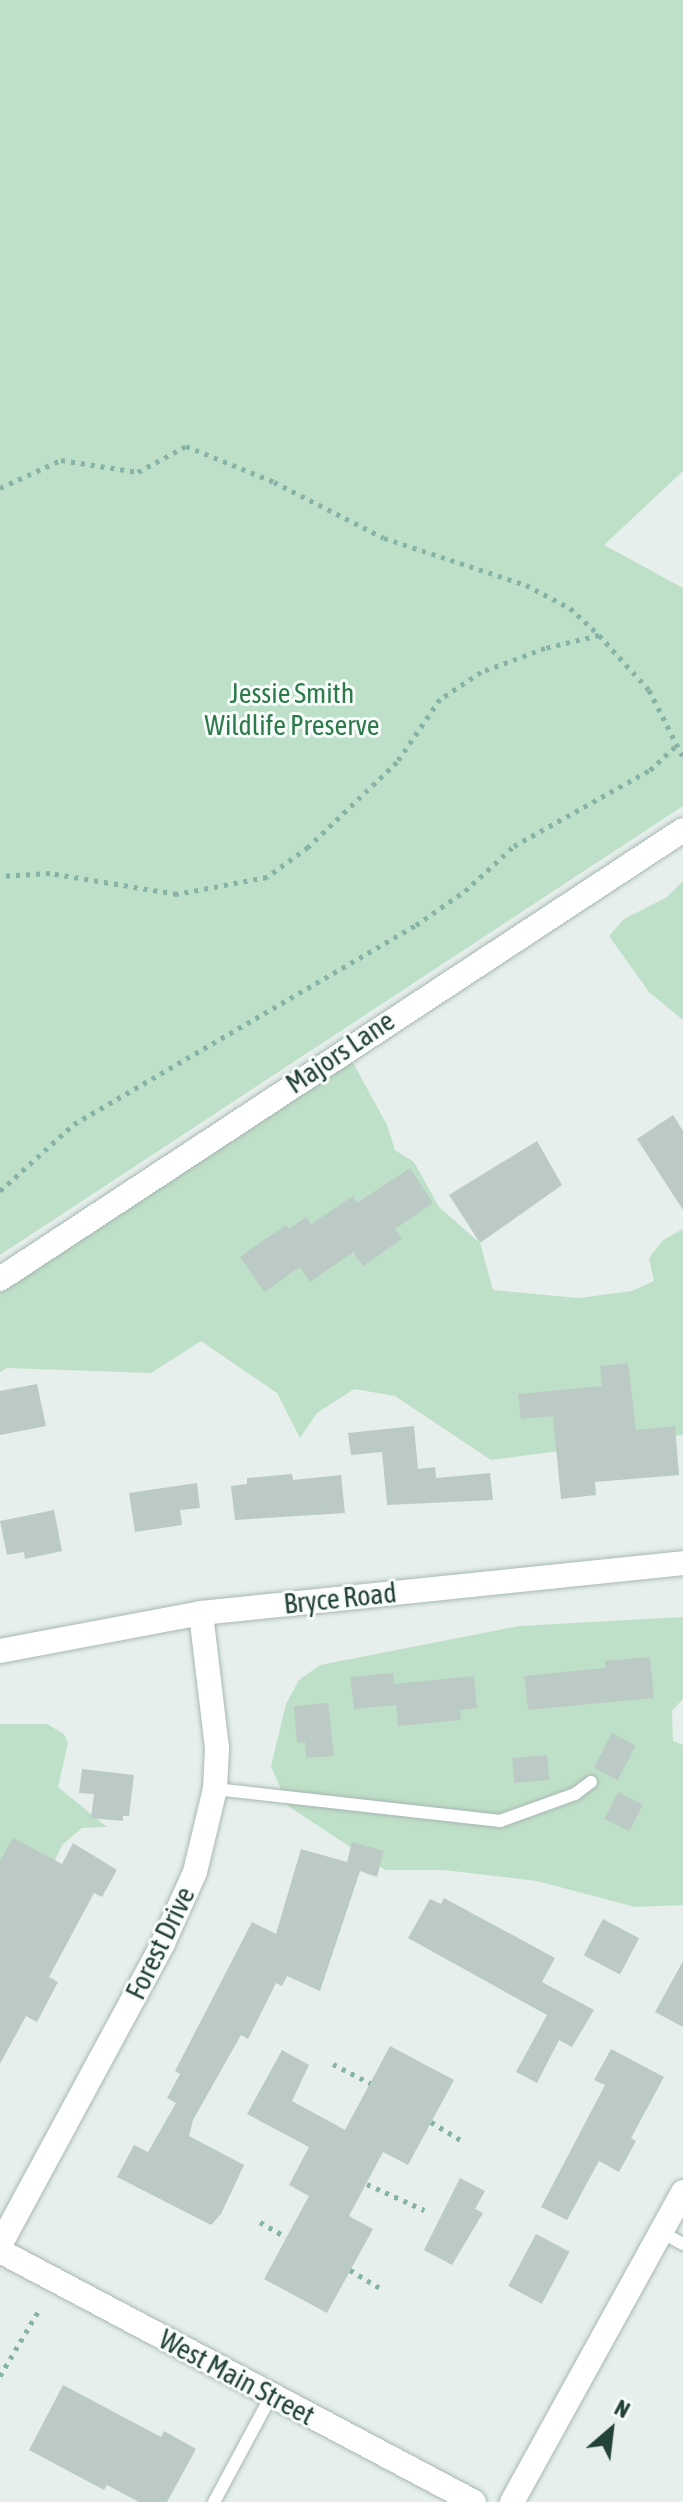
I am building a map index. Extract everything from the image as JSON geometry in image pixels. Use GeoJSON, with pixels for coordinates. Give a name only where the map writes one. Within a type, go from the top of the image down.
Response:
{"type":"FeatureCollection","features":[{"type":"Feature","properties":{"kind":"street","name":"Majors Lane"},"geometry":{"type":"LineString","coordinates":[[0,1279],[683,830]]}},
{"type":"Feature","properties":{"kind":"street","name":"Bryce Road"},"geometry":{"type":"LineString","coordinates":[[0,1651],[201,1613],[683,1563]]}},
{"type":"Feature","properties":{"kind":"street","name":"Forest Drive"},"geometry":{"type":"LineString","coordinates":[[0,2248],[178,1913],[198,1861],[215,1789],[217,1715],[201,1613]]}},
{"type":"Feature","properties":{"kind":"street"},"geometry":{"type":"LineString","coordinates":[[512,2502],[683,2192]]}},
{"type":"Feature","properties":{"kind":"street","name":"West Main Street"},"geometry":{"type":"LineString","coordinates":[[0,2248],[271,2396],[474,2502]]}},
{"type":"Feature","properties":{"kind":"lane"},"geometry":{"type":"LineString","coordinates":[[215,1789],[500,1821],[575,1794],[591,1782]]}},
{"type":"Feature","properties":{"kind":"lane"},"geometry":{"type":"LineString","coordinates":[[661,2232],[683,2244]]}},
{"type":"Feature","properties":{"kind":"lane"},"geometry":{"type":"LineString","coordinates":[[214,2502],[271,2396]]}},
{"type":"Feature","properties":{"kind":"path"},"geometry":{"type":"LineString","coordinates":[[0,488],[61,460],[113,472],[138,472],[186,446],[274,482],[384,538],[526,585],[570,608],[649,690],[683,757]]}},
{"type":"Feature","properties":{"kind":"path"},"geometry":{"type":"LineString","coordinates":[[0,876],[50,873],[177,894],[267,877],[308,847],[397,762],[440,699],[481,672],[545,648],[599,635]]}},
{"type":"Feature","properties":{"kind":"path"},"geometry":{"type":"LineString","coordinates":[[0,1191],[74,1124],[416,925],[465,891],[514,846],[650,770],[677,745]]}},
{"type":"Feature","properties":{"kind":"path"},"geometry":{"type":"LineString","coordinates":[[333,2064],[370,2083]]}},
{"type":"Feature","properties":{"kind":"path"},"geometry":{"type":"LineString","coordinates":[[431,2122],[461,2140]]}},
{"type":"Feature","properties":{"kind":"path"},"geometry":{"type":"LineString","coordinates":[[367,2184],[424,2210]]}},
{"type":"Feature","properties":{"kind":"path"},"geometry":{"type":"LineString","coordinates":[[260,2222],[286,2237]]}},
{"type":"Feature","properties":{"kind":"path"},"geometry":{"type":"LineString","coordinates":[[350,2270],[382,2289]]}},
{"type":"Feature","properties":{"kind":"path"},"geometry":{"type":"LineString","coordinates":[[0,2376],[39,2310]]}},
{"type":"Feature","properties":{"kind":"green space","name":"Jessie Smith Wildlife Preserve"},"geometry":{"type":"Polygon","coordinates":[[[0,0],[683,0],[683,471],[604,545],[683,588],[683,806],[0,1255],[0,0]]]}},
{"type":"Feature","properties":{"kind":"green space"},"geometry":{"type":"Polygon","coordinates":[[[683,881],[683,1020],[649,992],[609,936],[624,919],[667,897],[683,881]]]}},
{"type":"Feature","properties":{"kind":"green space"},"geometry":{"type":"Polygon","coordinates":[[[351,1059],[387,1125],[395,1150],[414,1162],[439,1207],[480,1243],[493,1290],[579,1298],[632,1291],[654,1281],[649,1258],[663,1240],[683,1229],[683,1435],[491,1460],[395,1396],[354,1389],[317,1413],[300,1438],[277,1393],[201,1341],[151,1373],[7,1368],[0,1372],[0,1289],[351,1059]]]}},
{"type":"Feature","properties":{"kind":"green space"},"geometry":{"type":"Polygon","coordinates":[[[683,1617],[683,1699],[672,1711],[673,1741],[683,1745],[683,1905],[635,1907],[537,1881],[444,1870],[385,1870],[288,1806],[271,1766],[286,1704],[299,1680],[320,1665],[519,1626],[683,1617]]]}},
{"type":"Feature","properties":{"kind":"green space"},"geometry":{"type":"Polygon","coordinates":[[[0,1724],[47,1724],[64,1734],[68,1743],[58,1787],[107,1827],[82,1828],[62,1845],[43,1886],[0,1948],[0,1724]]]}},
{"type":"Feature","properties":{"kind":"building"},"geometry":{"type":"Polygon","coordinates":[[[673,1115],[683,1131],[683,1210],[637,1139],[673,1115]]]}},
{"type":"Feature","properties":{"kind":"building"},"geometry":{"type":"Polygon","coordinates":[[[537,1141],[562,1185],[480,1243],[449,1195],[537,1141]]]}},
{"type":"Feature","properties":{"kind":"building"},"geometry":{"type":"Polygon","coordinates":[[[410,1168],[433,1203],[395,1229],[402,1239],[363,1266],[353,1252],[310,1282],[300,1267],[264,1292],[240,1257],[286,1225],[289,1229],[306,1217],[311,1224],[353,1196],[357,1203],[410,1168]]]}},
{"type":"Feature","properties":{"kind":"building"},"geometry":{"type":"Polygon","coordinates":[[[628,1363],[636,1430],[675,1426],[679,1475],[595,1482],[596,1495],[561,1499],[553,1416],[521,1419],[518,1394],[602,1386],[600,1366],[628,1363]]]}},
{"type":"Feature","properties":{"kind":"building"},"geometry":{"type":"Polygon","coordinates":[[[37,1384],[46,1426],[0,1435],[0,1391],[37,1384]]]}},
{"type":"Feature","properties":{"kind":"building"},"geometry":{"type":"Polygon","coordinates":[[[414,1426],[418,1469],[435,1467],[436,1478],[490,1473],[493,1500],[387,1505],[382,1452],[351,1455],[348,1433],[414,1426]]]}},
{"type":"Feature","properties":{"kind":"building"},"geometry":{"type":"Polygon","coordinates":[[[292,1474],[293,1480],[341,1475],[345,1513],[235,1520],[231,1486],[247,1484],[247,1478],[292,1474]]]}},
{"type":"Feature","properties":{"kind":"building"},"geometry":{"type":"Polygon","coordinates":[[[197,1483],[200,1508],[180,1510],[182,1525],[135,1532],[129,1493],[197,1483]]]}},
{"type":"Feature","properties":{"kind":"building"},"geometry":{"type":"Polygon","coordinates":[[[54,1510],[62,1551],[25,1559],[24,1552],[7,1555],[0,1521],[54,1510]]]}},
{"type":"Feature","properties":{"kind":"building"},"geometry":{"type":"Polygon","coordinates":[[[650,1657],[654,1698],[528,1710],[524,1676],[605,1668],[605,1661],[650,1657]]]}},
{"type":"Feature","properties":{"kind":"building"},"geometry":{"type":"Polygon","coordinates":[[[393,1673],[394,1684],[474,1676],[477,1708],[460,1710],[461,1720],[398,1726],[396,1705],[354,1709],[350,1677],[393,1673]]]}},
{"type":"Feature","properties":{"kind":"building"},"geometry":{"type":"Polygon","coordinates":[[[328,1703],[334,1756],[306,1758],[305,1742],[297,1743],[294,1706],[328,1703]]]}},
{"type":"Feature","properties":{"kind":"building"},"geometry":{"type":"Polygon","coordinates":[[[612,1733],[636,1746],[618,1780],[594,1767],[612,1733]]]}},
{"type":"Feature","properties":{"kind":"building"},"geometry":{"type":"Polygon","coordinates":[[[547,1755],[549,1780],[514,1783],[512,1758],[547,1755]]]}},
{"type":"Feature","properties":{"kind":"building"},"geometry":{"type":"Polygon","coordinates":[[[82,1769],[134,1775],[129,1816],[123,1816],[123,1821],[91,1818],[94,1794],[79,1793],[82,1769]]]}},
{"type":"Feature","properties":{"kind":"building"},"geometry":{"type":"Polygon","coordinates":[[[618,1792],[643,1805],[629,1831],[604,1819],[618,1792]]]}},
{"type":"Feature","properties":{"kind":"building"},"geometry":{"type":"Polygon","coordinates":[[[13,1838],[62,1864],[73,1843],[117,1870],[102,1897],[94,1893],[49,1977],[58,1982],[37,2022],[26,2016],[0,2064],[0,1861],[13,1838]]]}},
{"type":"Feature","properties":{"kind":"building"},"geometry":{"type":"Polygon","coordinates":[[[352,1842],[384,1851],[377,1877],[360,1871],[320,1991],[287,1976],[282,1986],[276,1983],[248,2039],[241,2035],[193,2120],[189,2136],[244,2165],[221,2214],[211,2225],[117,2177],[134,2145],[148,2152],[176,2103],[167,2098],[180,2074],[175,2071],[252,1922],[276,1934],[301,1849],[347,1862],[352,1842]]]}},
{"type":"Feature","properties":{"kind":"building"},"geometry":{"type":"Polygon","coordinates":[[[444,1898],[555,1958],[542,1982],[594,2010],[572,2047],[559,2040],[537,2083],[516,2072],[547,2015],[408,1938],[430,1899],[441,1904],[444,1898]]]}},
{"type":"Feature","properties":{"kind":"building"},"geometry":{"type":"Polygon","coordinates":[[[603,1919],[639,1938],[620,1974],[584,1955],[603,1919]]]}},
{"type":"Feature","properties":{"kind":"building"},"geometry":{"type":"Polygon","coordinates":[[[683,1961],[683,2027],[655,2012],[683,1961]]]}},
{"type":"Feature","properties":{"kind":"building"},"geometry":{"type":"Polygon","coordinates":[[[390,2046],[454,2080],[408,2165],[383,2152],[349,2216],[373,2229],[327,2313],[264,2279],[309,2196],[289,2185],[309,2147],[247,2114],[282,2050],[309,2065],[292,2101],[345,2130],[390,2046]]]}},
{"type":"Feature","properties":{"kind":"building"},"geometry":{"type":"Polygon","coordinates":[[[611,2049],[664,2077],[631,2138],[636,2141],[619,2172],[599,2161],[567,2220],[541,2207],[605,2085],[594,2080],[611,2049]]]}},
{"type":"Feature","properties":{"kind":"building"},"geometry":{"type":"Polygon","coordinates":[[[460,2178],[485,2191],[475,2209],[483,2213],[452,2265],[424,2250],[460,2178]]]}},
{"type":"Feature","properties":{"kind":"building"},"geometry":{"type":"Polygon","coordinates":[[[536,2234],[570,2252],[542,2304],[508,2286],[536,2234]]]}},
{"type":"Feature","properties":{"kind":"building"},"geometry":{"type":"Polygon","coordinates":[[[63,2385],[161,2437],[164,2431],[196,2449],[167,2502],[139,2502],[107,2485],[104,2490],[29,2450],[63,2385]]]}}]}
